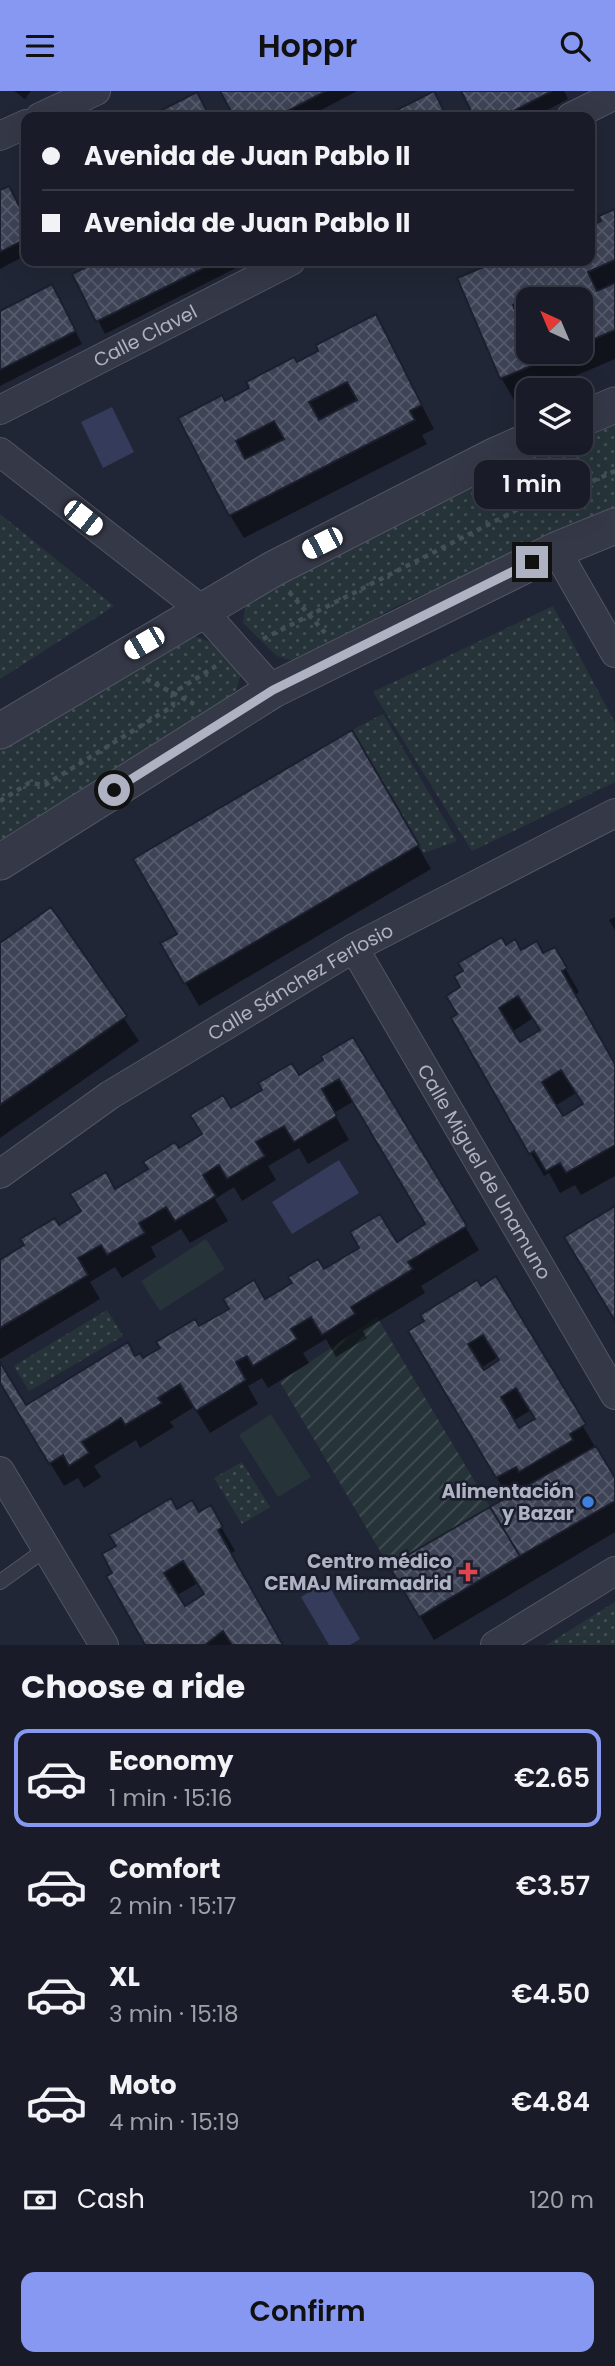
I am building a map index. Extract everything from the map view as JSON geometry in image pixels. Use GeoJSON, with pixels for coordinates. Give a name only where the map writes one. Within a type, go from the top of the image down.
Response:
{"type":"FeatureCollection","features":[{"type":"Feature","properties":{"kind":"street"},"geometry":{"type":"LineString","coordinates":[[51,112],[96,91]]}},
{"type":"Feature","properties":{"kind":"street"},"geometry":{"type":"LineString","coordinates":[[581,112],[615,95]]}},
{"type":"Feature","properties":{"kind":"street","name":"Calle Clavel"},"geometry":{"type":"LineString","coordinates":[[0,410],[281,266]]}},
{"type":"Feature","properties":{"kind":"street"},"geometry":{"type":"LineString","coordinates":[[593,414],[615,405]]}},
{"type":"Feature","properties":{"kind":"street"},"geometry":{"type":"LineString","coordinates":[[0,731],[125,654],[273,569],[516,446]]}},
{"type":"Feature","properties":{"kind":"street"},"geometry":{"type":"LineString","coordinates":[[0,452],[202,610],[273,690]]}},
{"type":"Feature","properties":{"kind":"street"},"geometry":{"type":"LineString","coordinates":[[0,862],[273,690],[556,550],[615,526]]}},
{"type":"Feature","properties":{"kind":"street"},"geometry":{"type":"LineString","coordinates":[[556,550],[615,653]]}},
{"type":"Feature","properties":{"kind":"street","name":"Calle Sánchez Ferlosio"},"geometry":{"type":"LineString","coordinates":[[0,1174],[110,1095],[354,948],[615,814]]}},
{"type":"Feature","properties":{"kind":"street","name":"Calle Miguel de Unamuno"},"geometry":{"type":"LineString","coordinates":[[354,948],[615,1395]]}},
{"type":"Feature","properties":{"kind":"street"},"geometry":{"type":"LineString","coordinates":[[0,1472],[104,1645]]}},
{"type":"Feature","properties":{"kind":"street"},"geometry":{"type":"LineString","coordinates":[[495,1645],[615,1571]]}},
{"type":"Feature","properties":{"kind":"lane"},"geometry":{"type":"LineString","coordinates":[[0,1582],[46,1549]]}},
{"type":"Feature","properties":{"kind":"path"},"geometry":{"type":"LineString","coordinates":[[173,693],[239,651],[562,487],[568,492],[615,471]]}},
{"type":"Feature","properties":{"kind":"path"},"geometry":{"type":"LineString","coordinates":[[273,569],[281,583],[333,642],[340,658]]}},
{"type":"Feature","properties":{"kind":"path"},"geometry":{"type":"LineString","coordinates":[[125,654],[147,680],[200,708],[219,724]]}},
{"type":"Feature","properties":{"kind":"path"},"geometry":{"type":"LineString","coordinates":[[0,801],[29,783],[45,785],[162,713],[173,706],[173,693]]}},
{"type":"Feature","properties":{"kind":"shaded area"},"geometry":{"type":"Polygon","coordinates":[[[615,424],[615,508],[393,608],[298,662],[277,656],[243,623],[245,607],[254,597],[500,474],[544,455],[593,455],[593,434],[615,424]]]}},
{"type":"Feature","properties":{"kind":"shaded area"},"geometry":{"type":"Polygon","coordinates":[[[0,514],[114,606],[0,679],[0,514]]]}},
{"type":"Feature","properties":{"kind":"shaded area"},"geometry":{"type":"Polygon","coordinates":[[[553,606],[615,723],[615,782],[472,851],[373,692],[553,606]]]}},
{"type":"Feature","properties":{"kind":"shaded area"},"geometry":{"type":"Polygon","coordinates":[[[187,635],[204,639],[230,659],[241,674],[236,690],[218,707],[0,847],[0,748],[187,635]]]}},
{"type":"Feature","properties":{"kind":"shaded area"},"geometry":{"type":"Polygon","coordinates":[[[383,714],[457,841],[424,853],[352,730],[383,714]]]}},
{"type":"Feature","properties":{"kind":"shaded area"},"geometry":{"type":"Polygon","coordinates":[[[206,1239],[225,1269],[160,1311],[141,1281],[206,1239]]]}},
{"type":"Feature","properties":{"kind":"shaded area"},"geometry":{"type":"Polygon","coordinates":[[[107,1310],[123,1336],[29,1391],[14,1366],[107,1310]]]}},
{"type":"Feature","properties":{"kind":"shaded area"},"geometry":{"type":"Polygon","coordinates":[[[377,1317],[490,1507],[389,1566],[280,1382],[377,1317]]]}},
{"type":"Feature","properties":{"kind":"shaded area"},"geometry":{"type":"Polygon","coordinates":[[[271,1414],[311,1477],[278,1497],[239,1435],[271,1414]]]}},
{"type":"Feature","properties":{"kind":"shaded area"},"geometry":{"type":"Polygon","coordinates":[[[242,1462],[270,1507],[242,1524],[214,1478],[242,1462]]]}},
{"type":"Feature","properties":{"kind":"shaded area"},"geometry":{"type":"Polygon","coordinates":[[[615,1602],[615,1645],[546,1645],[615,1602]]]}},
{"type":"Feature","properties":{"kind":"water"},"geometry":{"type":"Polygon","coordinates":[[[112,407],[134,452],[103,468],[81,422],[112,407]]]}},
{"type":"Feature","properties":{"kind":"water"},"geometry":{"type":"Polygon","coordinates":[[[339,1160],[359,1193],[292,1234],[272,1202],[339,1160]]]}},
{"type":"Feature","properties":{"kind":"water"},"geometry":{"type":"Polygon","coordinates":[[[326,1581],[360,1639],[350,1645],[329,1645],[301,1597],[326,1581]]]}},
{"type":"Feature","properties":{"kind":"building"},"geometry":{"type":"Polygon","coordinates":[[[220,91],[326,91],[286,112],[231,112],[220,91]]]}},
{"type":"Feature","properties":{"kind":"building"},"geometry":{"type":"Polygon","coordinates":[[[434,91],[444,112],[393,112],[434,91]]]}},
{"type":"Feature","properties":{"kind":"building"},"geometry":{"type":"Polygon","coordinates":[[[461,91],[552,91],[512,112],[472,112],[461,91]]]}},
{"type":"Feature","properties":{"kind":"building"},"geometry":{"type":"Polygon","coordinates":[[[197,92],[207,112],[158,112],[197,92]]]}},
{"type":"Feature","properties":{"kind":"building"},"geometry":{"type":"Polygon","coordinates":[[[9,186],[21,209],[21,242],[0,252],[0,190],[9,186]]]}},
{"type":"Feature","properties":{"kind":"building"},"geometry":{"type":"Polygon","coordinates":[[[615,209],[615,260],[588,272],[597,291],[615,283],[615,330],[593,340],[593,287],[516,287],[516,304],[513,305],[516,312],[516,364],[536,364],[500,379],[457,278],[486,266],[595,266],[595,224],[601,221],[599,216],[615,209]]]}},
{"type":"Feature","properties":{"kind":"building"},"geometry":{"type":"Polygon","coordinates":[[[88,266],[208,266],[96,322],[72,274],[88,266]]]}},
{"type":"Feature","properties":{"kind":"building"},"geometry":{"type":"Polygon","coordinates":[[[52,284],[76,331],[0,370],[0,311],[52,284]]]}},
{"type":"Feature","properties":{"kind":"building"},"geometry":{"type":"Polygon","coordinates":[[[376,314],[422,405],[410,411],[415,420],[229,516],[178,418],[222,395],[225,401],[249,388],[246,382],[294,357],[297,362],[318,351],[316,345],[376,314]],[[347,382],[309,402],[319,420],[357,400],[347,382]],[[274,421],[236,441],[245,459],[284,439],[274,421]]]}},
{"type":"Feature","properties":{"kind":"building"},"geometry":{"type":"Polygon","coordinates":[[[352,730],[419,845],[184,984],[160,943],[177,934],[133,859],[352,730]]]}},
{"type":"Feature","properties":{"kind":"building"},"geometry":{"type":"Polygon","coordinates":[[[51,907],[127,1016],[0,1105],[0,943],[51,907]]]}},
{"type":"Feature","properties":{"kind":"building"},"geometry":{"type":"Polygon","coordinates":[[[502,937],[506,945],[515,939],[521,950],[537,941],[543,953],[555,947],[567,968],[562,971],[615,1064],[615,1145],[566,1173],[560,1163],[546,1171],[534,1151],[529,1154],[451,1018],[457,1014],[446,996],[460,987],[454,976],[463,971],[458,963],[502,937]],[[518,996],[499,1008],[520,1042],[540,1030],[518,996]],[[561,1070],[542,1082],[563,1116],[583,1104],[561,1070]]]}},
{"type":"Feature","properties":{"kind":"building"},"geometry":{"type":"Polygon","coordinates":[[[353,1037],[467,1226],[408,1262],[413,1269],[351,1307],[355,1314],[322,1335],[311,1317],[291,1329],[297,1339],[253,1366],[247,1356],[236,1362],[246,1380],[196,1411],[180,1384],[158,1398],[162,1403],[125,1425],[121,1418],[82,1442],[89,1453],[69,1466],[63,1455],[49,1464],[0,1383],[0,1362],[26,1405],[128,1342],[135,1356],[140,1353],[143,1358],[160,1348],[156,1342],[195,1319],[199,1326],[229,1309],[223,1299],[254,1280],[265,1299],[292,1283],[288,1277],[318,1259],[324,1269],[359,1248],[350,1232],[380,1214],[397,1242],[425,1224],[339,1079],[322,1089],[337,1116],[294,1142],[284,1126],[256,1142],[265,1156],[227,1179],[219,1165],[203,1175],[216,1196],[175,1221],[166,1207],[139,1223],[145,1233],[107,1255],[101,1245],[78,1258],[88,1275],[0,1328],[0,1260],[24,1245],[20,1239],[55,1218],[59,1225],[81,1211],[70,1194],[106,1172],[115,1189],[148,1169],[143,1162],[175,1142],[179,1148],[202,1134],[190,1115],[223,1095],[231,1108],[262,1090],[258,1083],[292,1063],[299,1075],[323,1060],[321,1056],[353,1037]]]}},
{"type":"Feature","properties":{"kind":"building"},"geometry":{"type":"Polygon","coordinates":[[[615,1206],[615,1321],[564,1237],[615,1206]]]}},
{"type":"Feature","properties":{"kind":"building"},"geometry":{"type":"Polygon","coordinates":[[[496,1276],[586,1424],[570,1434],[573,1440],[519,1472],[516,1467],[496,1478],[408,1331],[424,1321],[420,1315],[477,1280],[481,1286],[496,1276]],[[483,1335],[468,1344],[484,1370],[499,1360],[483,1335]],[[516,1388],[501,1397],[519,1428],[535,1419],[516,1388]]]}},
{"type":"Feature","properties":{"kind":"building"},"geometry":{"type":"Polygon","coordinates":[[[596,1446],[615,1478],[615,1501],[520,1556],[490,1507],[596,1446]]]}},
{"type":"Feature","properties":{"kind":"building"},"geometry":{"type":"Polygon","coordinates":[[[171,1498],[177,1509],[192,1500],[199,1512],[211,1505],[223,1527],[218,1530],[283,1645],[232,1645],[223,1631],[205,1645],[145,1645],[106,1576],[112,1573],[102,1554],[116,1546],[109,1535],[171,1498]],[[183,1561],[164,1573],[185,1606],[204,1594],[183,1561]]]}},
{"type":"Feature","properties":{"kind":"building"},"geometry":{"type":"Polygon","coordinates":[[[490,1507],[520,1556],[419,1617],[389,1566],[490,1507]]]}},
{"type":"Feature","properties":{"kind":"place","name":"Alimentación y Bazar"},"geometry":{"type":"Point","coordinates":[588,1502]}},
{"type":"Feature","properties":{"kind":"place","name":"Centro médico CEMAJ Miramadrid"},"geometry":{"type":"Point","coordinates":[468,1572]}},
{"type":"Feature","properties":{"kind":"route"},"geometry":{"type":"LineString","coordinates":[[114,790],[273,690],[532,562]]}}]}
